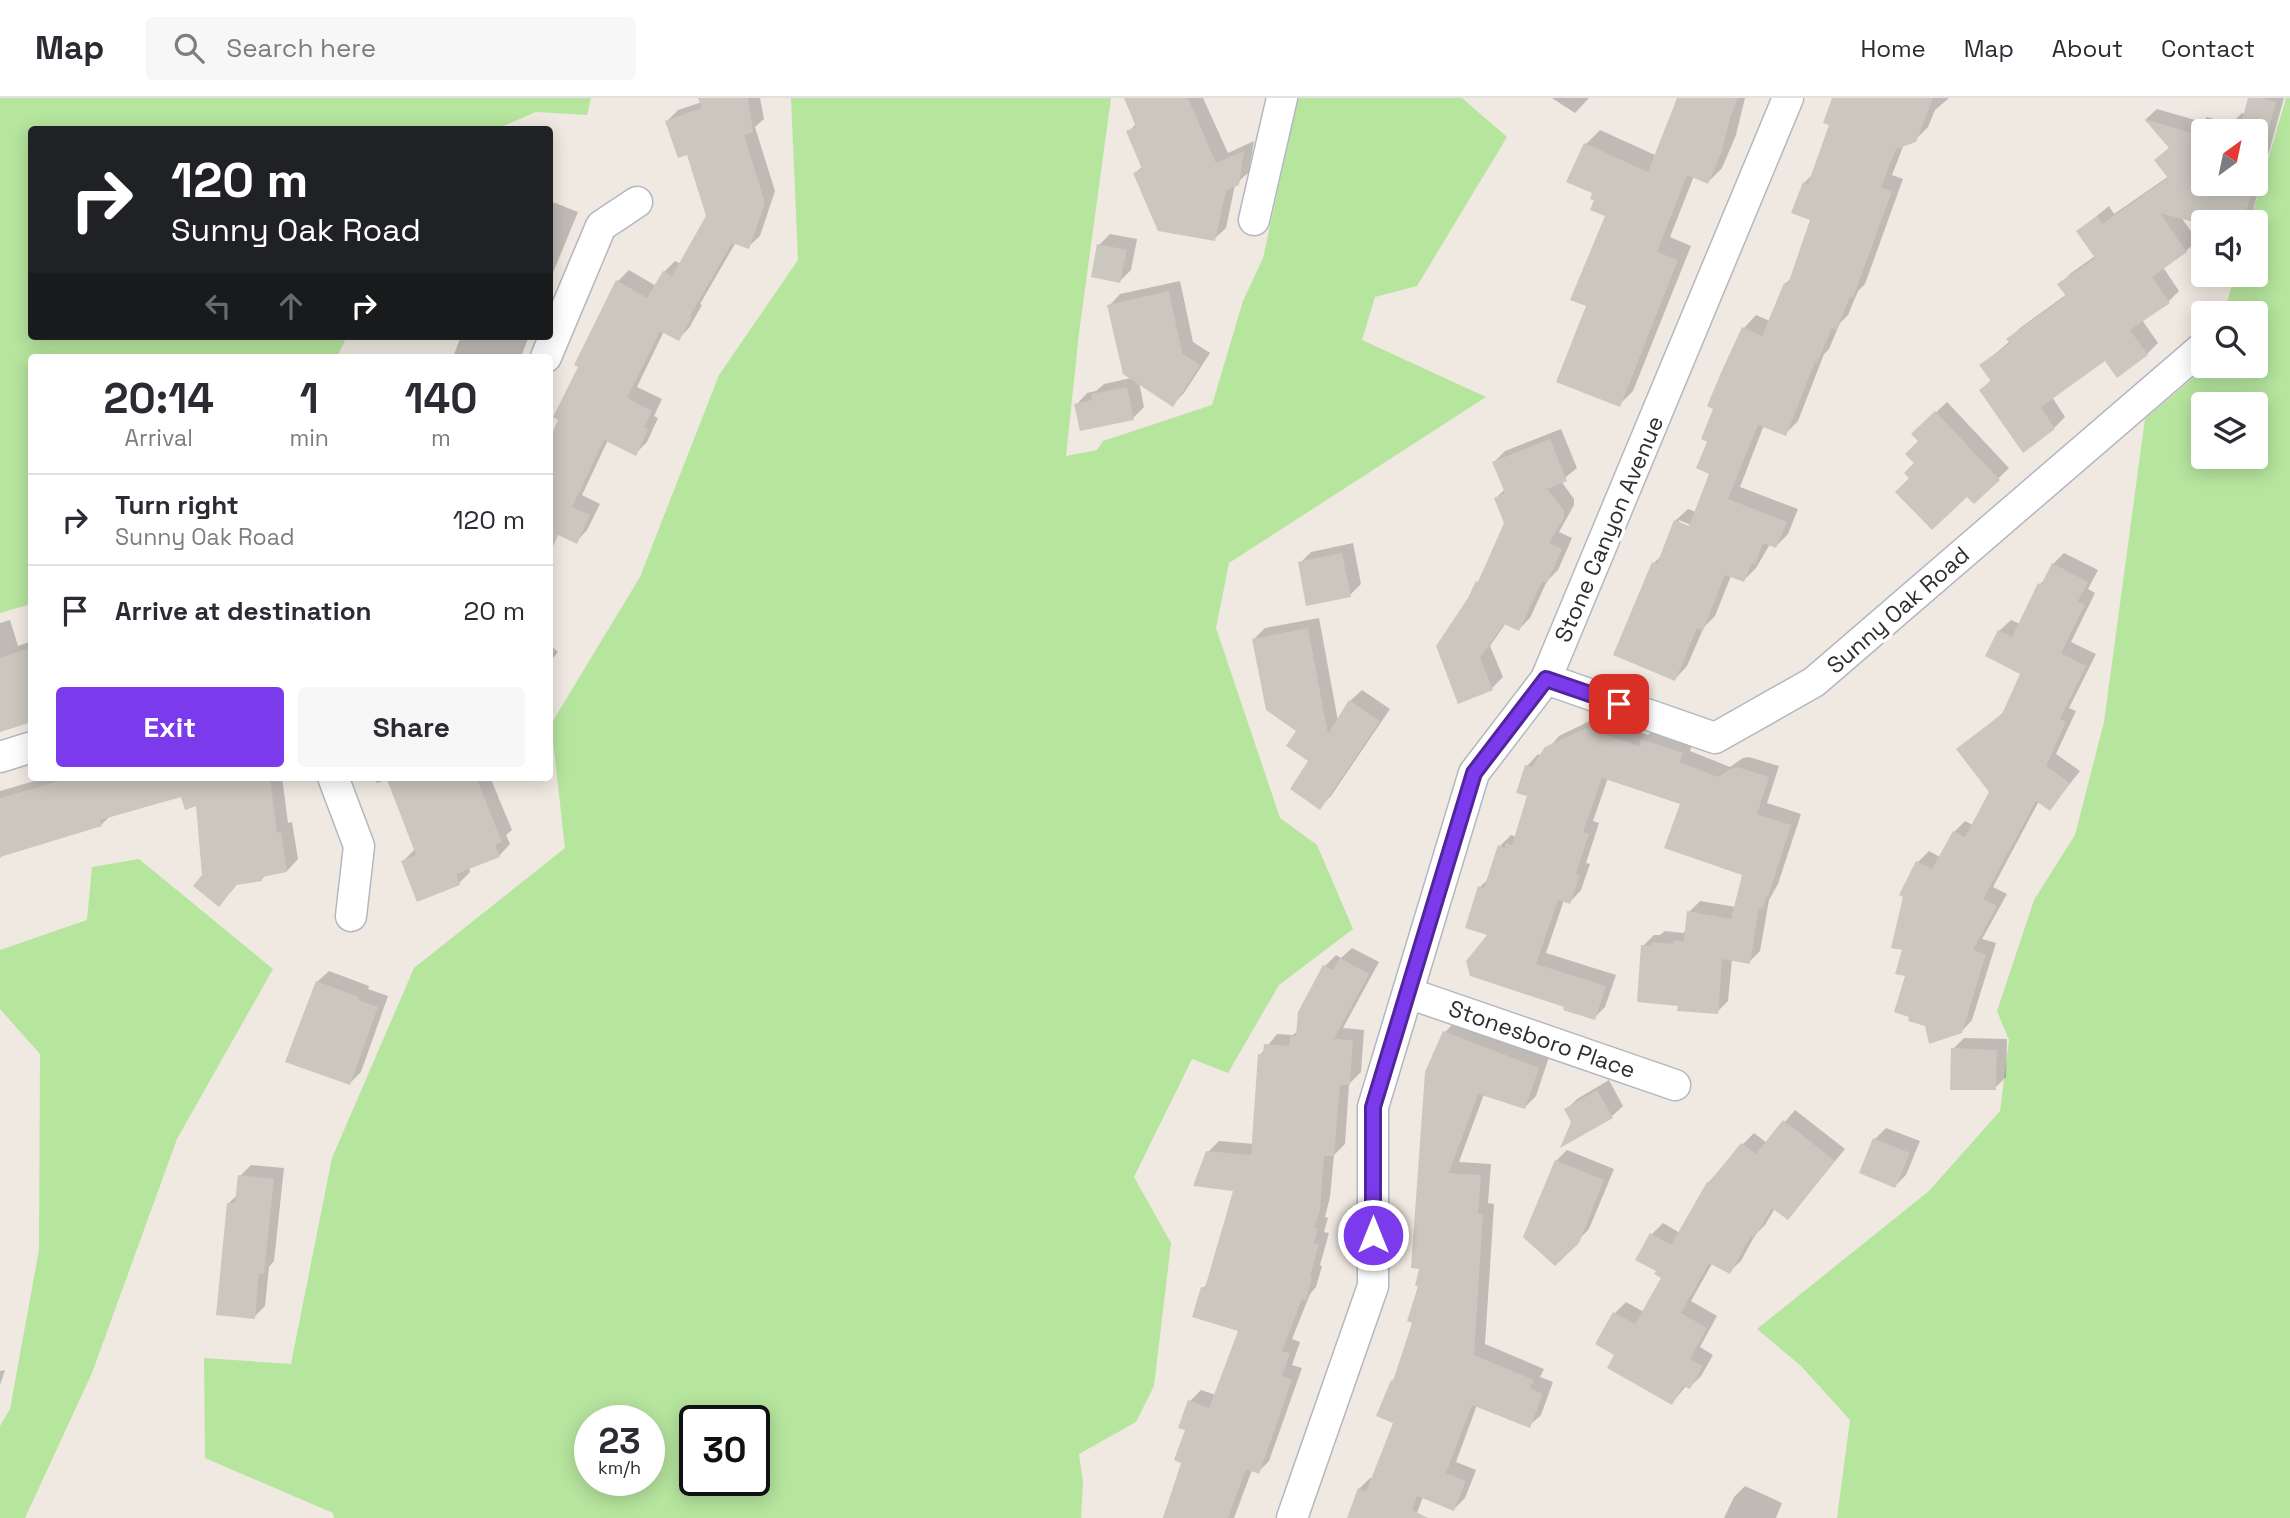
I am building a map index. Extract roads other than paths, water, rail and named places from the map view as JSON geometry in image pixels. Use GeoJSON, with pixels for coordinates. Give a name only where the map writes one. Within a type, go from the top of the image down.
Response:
{"type":"FeatureCollection","features":[{"type":"Feature","properties":{"kind":"street"},"geometry":{"type":"LineString","coordinates":[[1254,220],[1282,98]]}},
{"type":"Feature","properties":{"kind":"street","name":"Stone Canyon Avenue"},"geometry":{"type":"LineString","coordinates":[[1292,1518],[1373,1286],[1373,1107],[1474,773],[1546,679],[1788,98]]}},
{"type":"Feature","properties":{"kind":"street"},"geometry":{"type":"LineString","coordinates":[[547,354],[601,226],[637,202]]}},
{"type":"Feature","properties":{"kind":"street","name":"Sunny Oak Road"},"geometry":{"type":"LineString","coordinates":[[1546,679],[1715,737],[1814,682],[2191,357]]}},
{"type":"Feature","properties":{"kind":"street"},"geometry":{"type":"LineString","coordinates":[[0,757],[28,748]]}},
{"type":"Feature","properties":{"kind":"street"},"geometry":{"type":"LineString","coordinates":[[335,781],[359,846],[351,916]]}},
{"type":"Feature","properties":{"kind":"street","name":"Stonesboro Place"},"geometry":{"type":"LineString","coordinates":[[1408,993],[1675,1085]]}}]}
